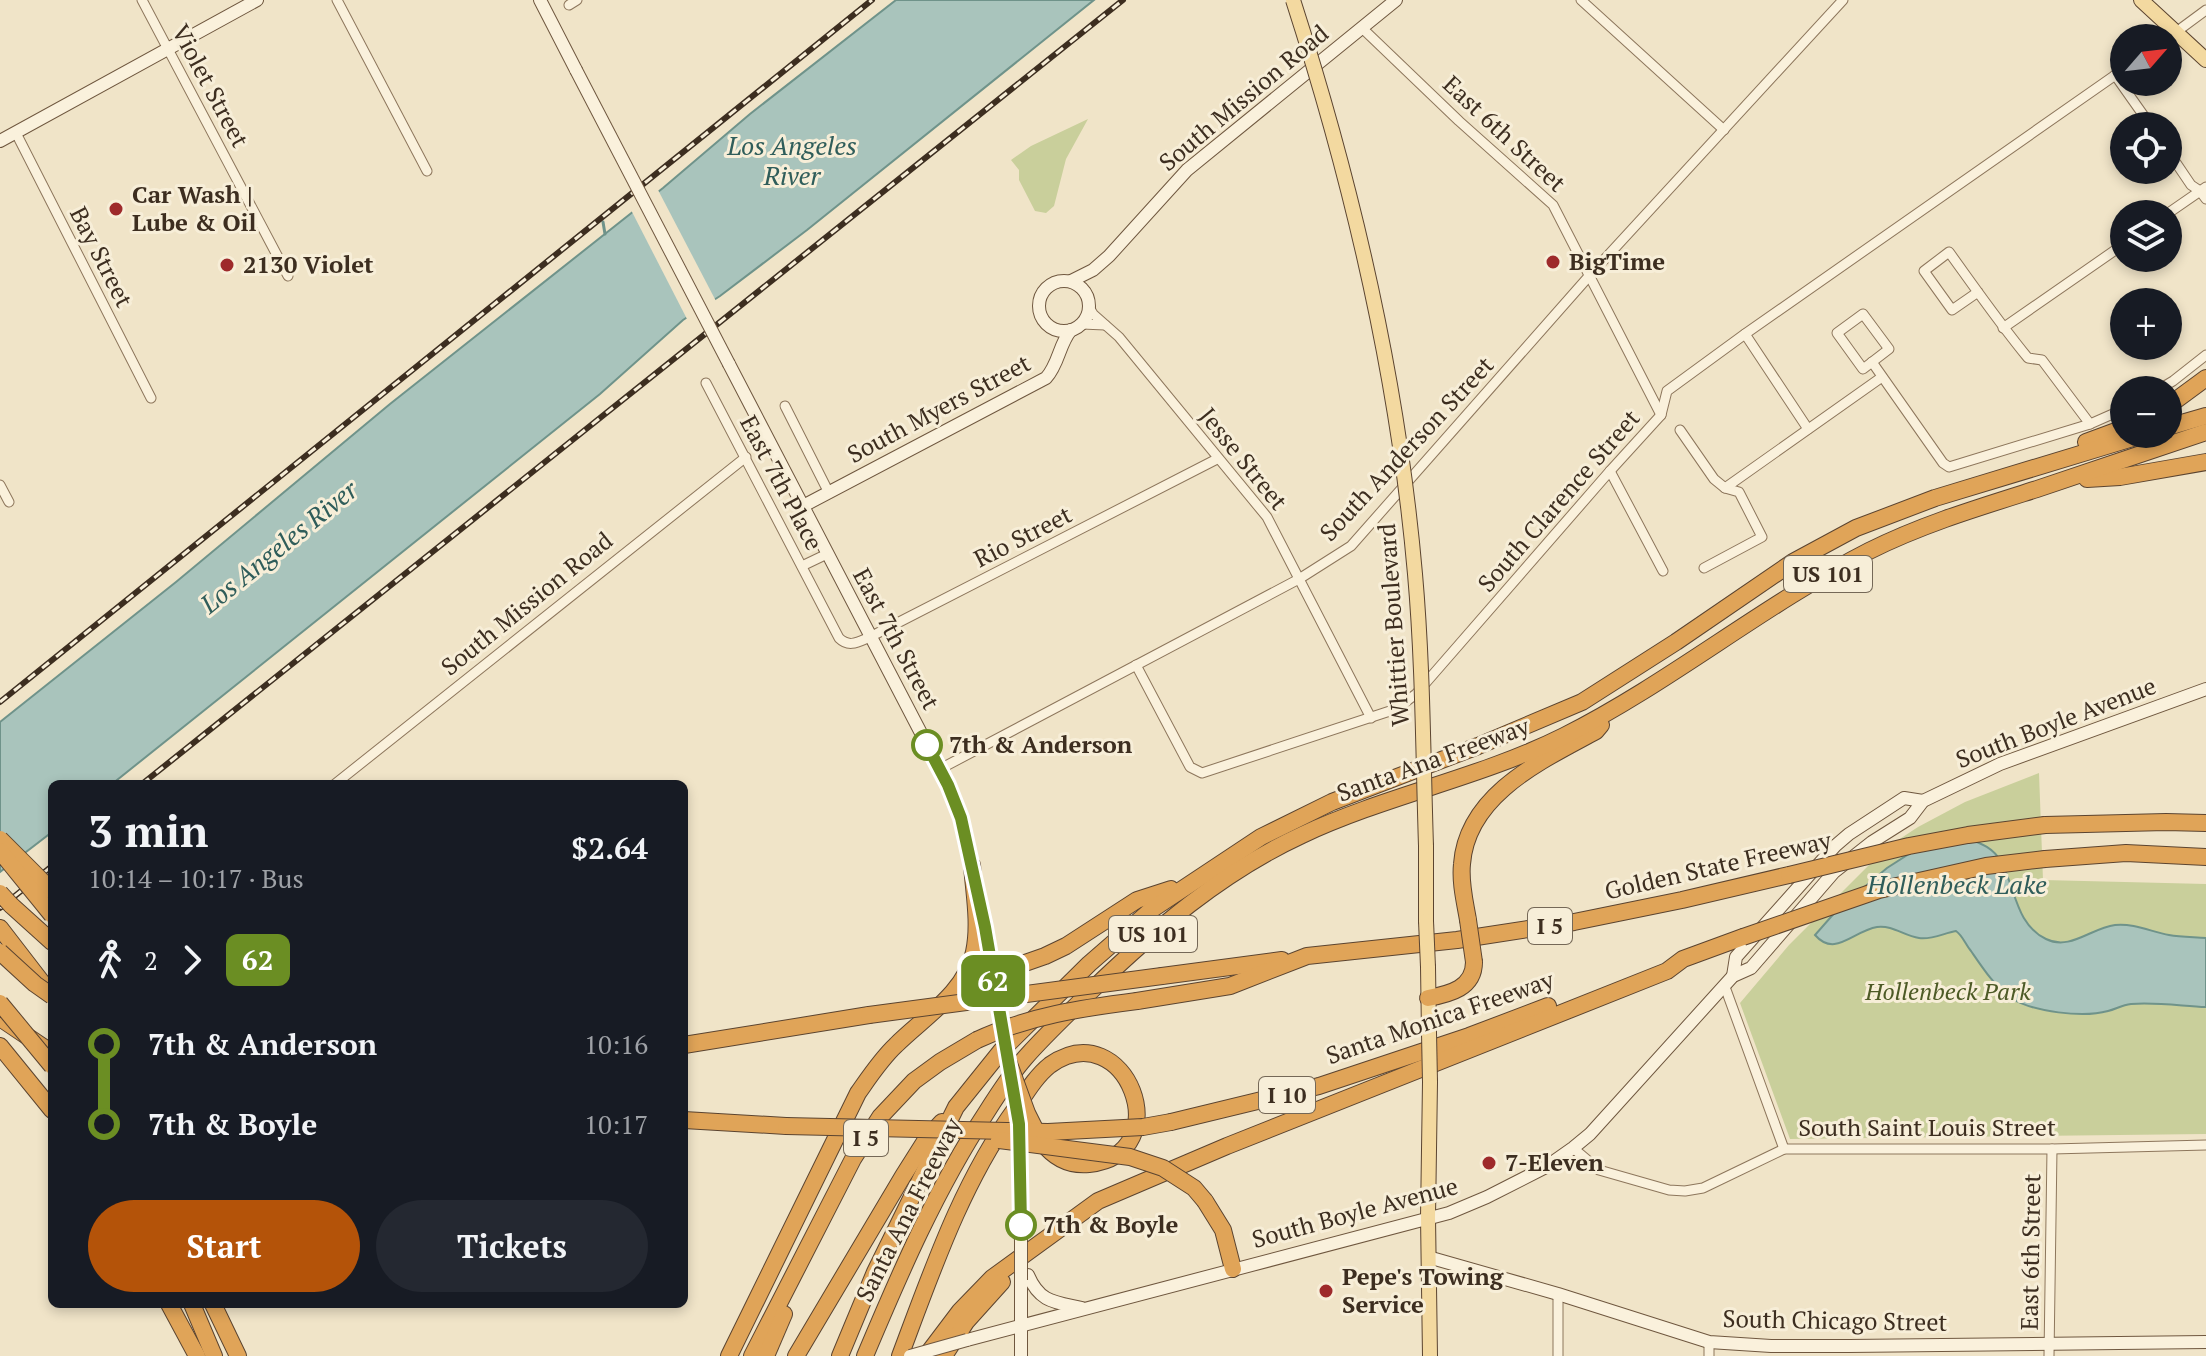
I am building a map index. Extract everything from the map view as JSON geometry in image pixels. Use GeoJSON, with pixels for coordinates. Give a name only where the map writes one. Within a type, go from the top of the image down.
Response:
{"type":"FeatureCollection","features":[{"type":"Feature","properties":{"kind":"highway"},"geometry":{"type":"LineString","coordinates":[[2182,396],[2206,378]]}},
{"type":"Feature","properties":{"kind":"highway"},"geometry":{"type":"LineString","coordinates":[[2182,423],[2206,416]]}},
{"type":"Feature","properties":{"kind":"highway","name":"Santa Ana Freeway"},"geometry":{"type":"LineString","coordinates":[[865,1356],[903,1265],[962,1150],[1023,1060],[1156,931],[1223,881],[1296,838],[1359,812],[1512,759],[1561,737],[1615,708],[1791,593],[1926,524],[2206,432]]}},
{"type":"Feature","properties":{"kind":"highway"},"geometry":{"type":"LineString","coordinates":[[1935,498],[2110,433]]}},
{"type":"Feature","properties":{"kind":"highway","name":"Santa Ana Freeway"},"geometry":{"type":"LineString","coordinates":[[840,1356],[875,1272],[956,1107],[1001,1051],[1089,964],[1151,910],[1261,837],[1332,802],[1582,702],[1793,562],[1856,528],[1935,498],[2110,445]]}},
{"type":"Feature","properties":{"kind":"highway"},"geometry":{"type":"LineString","coordinates":[[2061,481],[2120,477],[2206,462]]}},
{"type":"Feature","properties":{"kind":"highway"},"geometry":{"type":"LineString","coordinates":[[1428,998],[1451,993],[1468,982],[1473,974],[1462,879],[1463,853],[1474,826],[1488,804],[1503,787],[1523,772],[1596,731],[1615,708]]}},
{"type":"Feature","properties":{"kind":"highway","name":"Golden State Freeway"},"geometry":{"type":"LineString","coordinates":[[752,1356],[853,1159],[880,1117],[914,1081],[940,1062],[977,1040],[1020,1023],[1053,1014],[1230,986],[1307,956],[1457,940],[1574,922],[1968,835],[2045,825],[2206,820]]}},
{"type":"Feature","properties":{"kind":"highway"},"geometry":{"type":"LineString","coordinates":[[0,839],[48,887]]}},
{"type":"Feature","properties":{"kind":"highway"},"geometry":{"type":"LineString","coordinates":[[0,851],[48,910]]}},
{"type":"Feature","properties":{"kind":"highway"},"geometry":{"type":"LineString","coordinates":[[926,1356],[980,1289],[1022,1248],[1098,1201],[1667,971],[1683,959],[1879,890],[1973,868],[2126,853],[2206,857]]}},
{"type":"Feature","properties":{"kind":"highway"},"geometry":{"type":"LineString","coordinates":[[729,1356],[858,1093],[880,1062],[935,1010],[968,970],[976,930],[972,865]]}},
{"type":"Feature","properties":{"kind":"highway"},"geometry":{"type":"LineString","coordinates":[[991,972],[1045,956],[1137,900],[1192,882]]}},
{"type":"Feature","properties":{"kind":"highway"},"geometry":{"type":"LineString","coordinates":[[0,893],[48,938]]}},
{"type":"Feature","properties":{"kind":"highway"},"geometry":{"type":"LineString","coordinates":[[0,928],[48,991]]}},
{"type":"Feature","properties":{"kind":"highway"},"geometry":{"type":"LineString","coordinates":[[0,952],[48,993]]}},
{"type":"Feature","properties":{"kind":"highway"},"geometry":{"type":"LineString","coordinates":[[688,1044],[869,1015],[1307,956]]}},
{"type":"Feature","properties":{"kind":"highway","name":"Santa Monica Freeway"},"geometry":{"type":"LineString","coordinates":[[688,1120],[914,1130],[1095,1131],[1143,1127],[1319,1086],[1469,1036],[1663,962],[1683,959]]}},
{"type":"Feature","properties":{"kind":"highway"},"geometry":{"type":"LineString","coordinates":[[0,1003],[48,1061]]}},
{"type":"Feature","properties":{"kind":"highway"},"geometry":{"type":"LineString","coordinates":[[0,1018],[48,1050]]}},
{"type":"Feature","properties":{"kind":"highway"},"geometry":{"type":"LineString","coordinates":[[0,1046],[48,1105]]}},
{"type":"Feature","properties":{"kind":"highway"},"geometry":{"type":"LineString","coordinates":[[900,1356],[966,1193],[1009,1117],[1031,1085],[1044,1070],[1073,1055],[1088,1054],[1113,1064],[1123,1073],[1135,1094],[1134,1132],[1120,1152],[1103,1161],[1076,1164],[1063,1161],[1051,1154],[1042,1142],[1027,1113],[1008,1061]]}},
{"type":"Feature","properties":{"kind":"highway"},"geometry":{"type":"LineString","coordinates":[[796,1356],[927,1138],[956,1107]]}},
{"type":"Feature","properties":{"kind":"highway"},"geometry":{"type":"LineString","coordinates":[[688,1125],[707,1122]]}},
{"type":"Feature","properties":{"kind":"highway"},"geometry":{"type":"LineString","coordinates":[[914,1130],[1130,1157],[1163,1168],[1194,1188],[1205,1201],[1223,1230],[1233,1269]]}},
{"type":"Feature","properties":{"kind":"highway"},"geometry":{"type":"LineString","coordinates":[[944,1356],[1022,1248]]}},
{"type":"Feature","properties":{"kind":"highway"},"geometry":{"type":"LineString","coordinates":[[766,1356],[783,1318],[796,1270]]}},
{"type":"Feature","properties":{"kind":"highway"},"geometry":{"type":"LineString","coordinates":[[171,1308],[197,1356]]}},
{"type":"Feature","properties":{"kind":"highway"},"geometry":{"type":"LineString","coordinates":[[194,1308],[214,1356]]}},
{"type":"Feature","properties":{"kind":"highway"},"geometry":{"type":"LineString","coordinates":[[218,1308],[236,1350]]}},
{"type":"Feature","properties":{"kind":"main road"},"geometry":{"type":"LineString","coordinates":[[0,141],[257,0]]}},
{"type":"Feature","properties":{"kind":"main road","name":"East 7th Street"},"geometry":{"type":"LineString","coordinates":[[540,0],[940,769],[961,818],[1019,1124],[1025,1278],[1021,1356]]}},
{"type":"Feature","properties":{"kind":"main road","name":"Whittier Boulevard"},"geometry":{"type":"LineString","coordinates":[[1293,0],[1326,104],[1353,208],[1390,382],[1415,571],[1421,659],[1426,846],[1430,1356]]}},
{"type":"Feature","properties":{"kind":"main road","name":"South Mission Road"},"geometry":{"type":"LineString","coordinates":[[1071,281],[1093,270],[1109,256],[1187,170],[1396,0]]}},
{"type":"Feature","properties":{"kind":"main road"},"geometry":{"type":"LineString","coordinates":[[2141,0],[2162,24]]}},
{"type":"Feature","properties":{"kind":"main road"},"geometry":{"type":"LineString","coordinates":[[2182,42],[2206,60]]}},
{"type":"Feature","properties":{"kind":"main road"},"geometry":{"type":"LineString","coordinates":[[1088,302],[1078,285],[1071,281],[1054,282],[1042,293],[1038,309],[1050,327],[1061,331],[1076,327],[1087,315],[1093,270]]}},
{"type":"Feature","properties":{"kind":"main road","name":"South Myers Street"},"geometry":{"type":"LineString","coordinates":[[1050,327],[1058,355]]}},
{"type":"Feature","properties":{"kind":"main road","name":"South Myers Street"},"geometry":{"type":"LineString","coordinates":[[803,506],[1046,378],[1053,371],[1066,336],[1076,327]]}},
{"type":"Feature","properties":{"kind":"main road","name":"South Boyle Avenue"},"geometry":{"type":"LineString","coordinates":[[1733,976],[1751,968],[1834,872],[1872,842],[1910,818],[1923,801],[2000,764],[2206,689]]}},
{"type":"Feature","properties":{"kind":"main road","name":"South Boyle Avenue"},"geometry":{"type":"LineString","coordinates":[[910,1356],[1449,1213],[1546,1167],[1590,1134],[1725,987],[1733,976],[1736,957],[1835,846],[1904,798],[1923,801]]}},
{"type":"Feature","properties":{"kind":"main road","name":"South Chicago Street"},"geometry":{"type":"LineString","coordinates":[[1428,1257],[1709,1342],[1849,1351],[2050,1350],[2206,1342]]}},
{"type":"Feature","properties":{"kind":"main road"},"geometry":{"type":"LineString","coordinates":[[1025,1278],[1039,1294],[1055,1302],[1086,1308]]}},
{"type":"Feature","properties":{"kind":"street","name":"Violet Street"},"geometry":{"type":"LineString","coordinates":[[142,0],[288,276]]}},
{"type":"Feature","properties":{"kind":"street"},"geometry":{"type":"LineString","coordinates":[[337,0],[427,171]]}},
{"type":"Feature","properties":{"kind":"street"},"geometry":{"type":"LineString","coordinates":[[1581,0],[1724,130]]}},
{"type":"Feature","properties":{"kind":"street","name":"South Anderson Street"},"geometry":{"type":"LineString","coordinates":[[940,769],[1299,579],[1351,546],[1590,275],[1843,0]]}},
{"type":"Feature","properties":{"kind":"street"},"geometry":{"type":"LineString","coordinates":[[2182,28],[2206,10]]}},
{"type":"Feature","properties":{"kind":"street","name":"East 6th Street"},"geometry":{"type":"LineString","coordinates":[[1362,28],[1553,205],[1661,415]]}},
{"type":"Feature","properties":{"kind":"street","name":"South Clarence Street"},"geometry":{"type":"LineString","coordinates":[[1136,665],[1190,767],[1202,773],[1396,709],[1416,694],[1661,415],[1667,391],[2110,79]]}},
{"type":"Feature","properties":{"kind":"street","name":"Bay Street"},"geometry":{"type":"LineString","coordinates":[[16,133],[151,398]]}},
{"type":"Feature","properties":{"kind":"street"},"geometry":{"type":"LineString","coordinates":[[2182,172],[2191,185],[2204,192]]}},
{"type":"Feature","properties":{"kind":"street"},"geometry":{"type":"LineString","coordinates":[[2182,205],[2204,192]]}},
{"type":"Feature","properties":{"kind":"street"},"geometry":{"type":"LineString","coordinates":[[1978,292],[1952,310],[1924,271],[1949,252],[1978,292],[2003,328],[2028,358],[2042,360],[2090,424]]}},
{"type":"Feature","properties":{"kind":"street"},"geometry":{"type":"LineString","coordinates":[[2003,328],[2110,254]]}},
{"type":"Feature","properties":{"kind":"street","name":"Jesse Street"},"geometry":{"type":"LineString","coordinates":[[1088,302],[1093,314],[1121,339],[1267,517],[1371,718]]}},
{"type":"Feature","properties":{"kind":"street"},"geometry":{"type":"LineString","coordinates":[[1863,314],[1889,349],[1872,362],[1863,369],[1837,333],[1863,314]]}},
{"type":"Feature","properties":{"kind":"street"},"geometry":{"type":"LineString","coordinates":[[1076,327],[1105,325]]}},
{"type":"Feature","properties":{"kind":"street"},"geometry":{"type":"LineString","coordinates":[[1745,334],[1808,429]]}},
{"type":"Feature","properties":{"kind":"street"},"geometry":{"type":"LineString","coordinates":[[2179,376],[2206,355]]}},
{"type":"Feature","properties":{"kind":"street"},"geometry":{"type":"LineString","coordinates":[[1872,362],[1943,463],[1949,467],[2110,415]]}},
{"type":"Feature","properties":{"kind":"street"},"geometry":{"type":"LineString","coordinates":[[1725,488],[1882,377]]}},
{"type":"Feature","properties":{"kind":"street","name":"East 7th Place"},"geometry":{"type":"LineString","coordinates":[[706,383],[839,638],[845,643]]}},
{"type":"Feature","properties":{"kind":"street"},"geometry":{"type":"LineString","coordinates":[[785,406],[829,493]]}},
{"type":"Feature","properties":{"kind":"street"},"geometry":{"type":"LineString","coordinates":[[1680,430],[1714,479],[1725,488],[1739,492],[1762,537],[1704,568]]}},
{"type":"Feature","properties":{"kind":"street","name":"South Mission Road"},"geometry":{"type":"LineString","coordinates":[[340,780],[746,457]]}},
{"type":"Feature","properties":{"kind":"street","name":"Rio Street"},"geometry":{"type":"LineString","coordinates":[[845,643],[870,637],[1217,459]]}},
{"type":"Feature","properties":{"kind":"street"},"geometry":{"type":"LineString","coordinates":[[1610,471],[1663,571]]}},
{"type":"Feature","properties":{"kind":"street"},"geometry":{"type":"LineString","coordinates":[[0,485],[9,502]]}},
{"type":"Feature","properties":{"kind":"street"},"geometry":{"type":"LineString","coordinates":[[802,566],[827,554]]}},
{"type":"Feature","properties":{"kind":"street"},"geometry":{"type":"LineString","coordinates":[[1725,987],[1784,1149]]}},
{"type":"Feature","properties":{"kind":"street","name":"South Saint Louis Street"},"geometry":{"type":"LineString","coordinates":[[1573,1148],[1599,1170],[1669,1190],[1685,1191],[1703,1188],[1784,1149],[2052,1149],[2206,1145]]}},
{"type":"Feature","properties":{"kind":"street","name":"East 6th Street"},"geometry":{"type":"LineString","coordinates":[[2050,1350],[2052,1149]]}},
{"type":"Feature","properties":{"kind":"street"},"geometry":{"type":"LineString","coordinates":[[1558,1294],[1558,1356]]}},
{"type":"Feature","properties":{"kind":"street"},"geometry":{"type":"LineString","coordinates":[[1709,1342],[1709,1356]]}},
{"type":"Feature","properties":{"kind":"green space"},"geometry":{"type":"Polygon","coordinates":[[[1088,119],[1066,159],[1054,206],[1046,213],[1035,211],[1019,180],[1019,170],[1011,160],[1031,146],[1088,119]]]}},
{"type":"Feature","properties":{"kind":"green space","name":"Hollenbeck Park"},"geometry":{"type":"Polygon","coordinates":[[[2039,773],[2043,880],[2206,884],[2206,1134],[1790,1139],[1740,1003],[1789,945],[1886,848],[1965,802],[2039,773]]]}},
{"type":"Feature","properties":{"kind":"water","name":"Los Angeles River"},"geometry":{"type":"Polygon","coordinates":[[[896,0],[1094,0],[807,230],[683,320],[600,394],[117,780],[48,780],[48,835],[0,872],[0,722],[176,582],[390,404],[663,188],[750,114],[896,0]]]}},
{"type":"Feature","properties":{"kind":"water","name":"Hollenbeck Lake"},"geometry":{"type":"Polygon","coordinates":[[[1967,838],[1995,853],[2006,872],[2022,915],[2046,939],[2072,941],[2115,925],[2206,938],[2206,1007],[2140,1004],[2085,1014],[2045,1010],[2020,1003],[2005,993],[1956,931],[1924,938],[1877,927],[1837,944],[1822,941],[1815,935],[1837,910],[1887,868],[1923,845],[1967,838]]]}},
{"type":"Feature","properties":{"kind":"pier"},"geometry":{"type":"Polygon","coordinates":[[[657,188],[717,303],[688,321],[630,208],[657,188]]]}},
{"type":"Feature","properties":{"kind":"waterway"},"geometry":{"type":"LineString","coordinates":[[603,222],[605,234]]}},
{"type":"Feature","properties":{"kind":"railway"},"geometry":{"type":"LineString","coordinates":[[0,702],[872,0]]}},
{"type":"Feature","properties":{"kind":"railway"},"geometry":{"type":"LineString","coordinates":[[147,780],[1123,0]]}},
{"type":"Feature","properties":{"kind":"railway"},"geometry":{"type":"LineString","coordinates":[[0,908],[48,869]]}},
{"type":"Feature","properties":{"kind":"bus line","name":"62"},"geometry":{"type":"LineString","coordinates":[[927,745],[961,818],[985,927],[1019,1124],[1021,1225]]}},
{"type":"Feature","properties":{"kind":"place","name":"Car Wash | Lube & Oil"},"geometry":{"type":"Point","coordinates":[116,209]}},
{"type":"Feature","properties":{"kind":"place","name":"BigTime"},"geometry":{"type":"Point","coordinates":[1553,262]}},
{"type":"Feature","properties":{"kind":"place","name":"2130 Violet"},"geometry":{"type":"Point","coordinates":[227,265]}},
{"type":"Feature","properties":{"kind":"place","name":"7th & Anderson"},"geometry":{"type":"Point","coordinates":[927,745]}},
{"type":"Feature","properties":{"kind":"place","name":"7-Eleven"},"geometry":{"type":"Point","coordinates":[1489,1163]}},
{"type":"Feature","properties":{"kind":"place","name":"7th & Boyle"},"geometry":{"type":"Point","coordinates":[1021,1225]}},
{"type":"Feature","properties":{"kind":"place","name":"Pepe's Towing Service"},"geometry":{"type":"Point","coordinates":[1326,1291]}}]}
